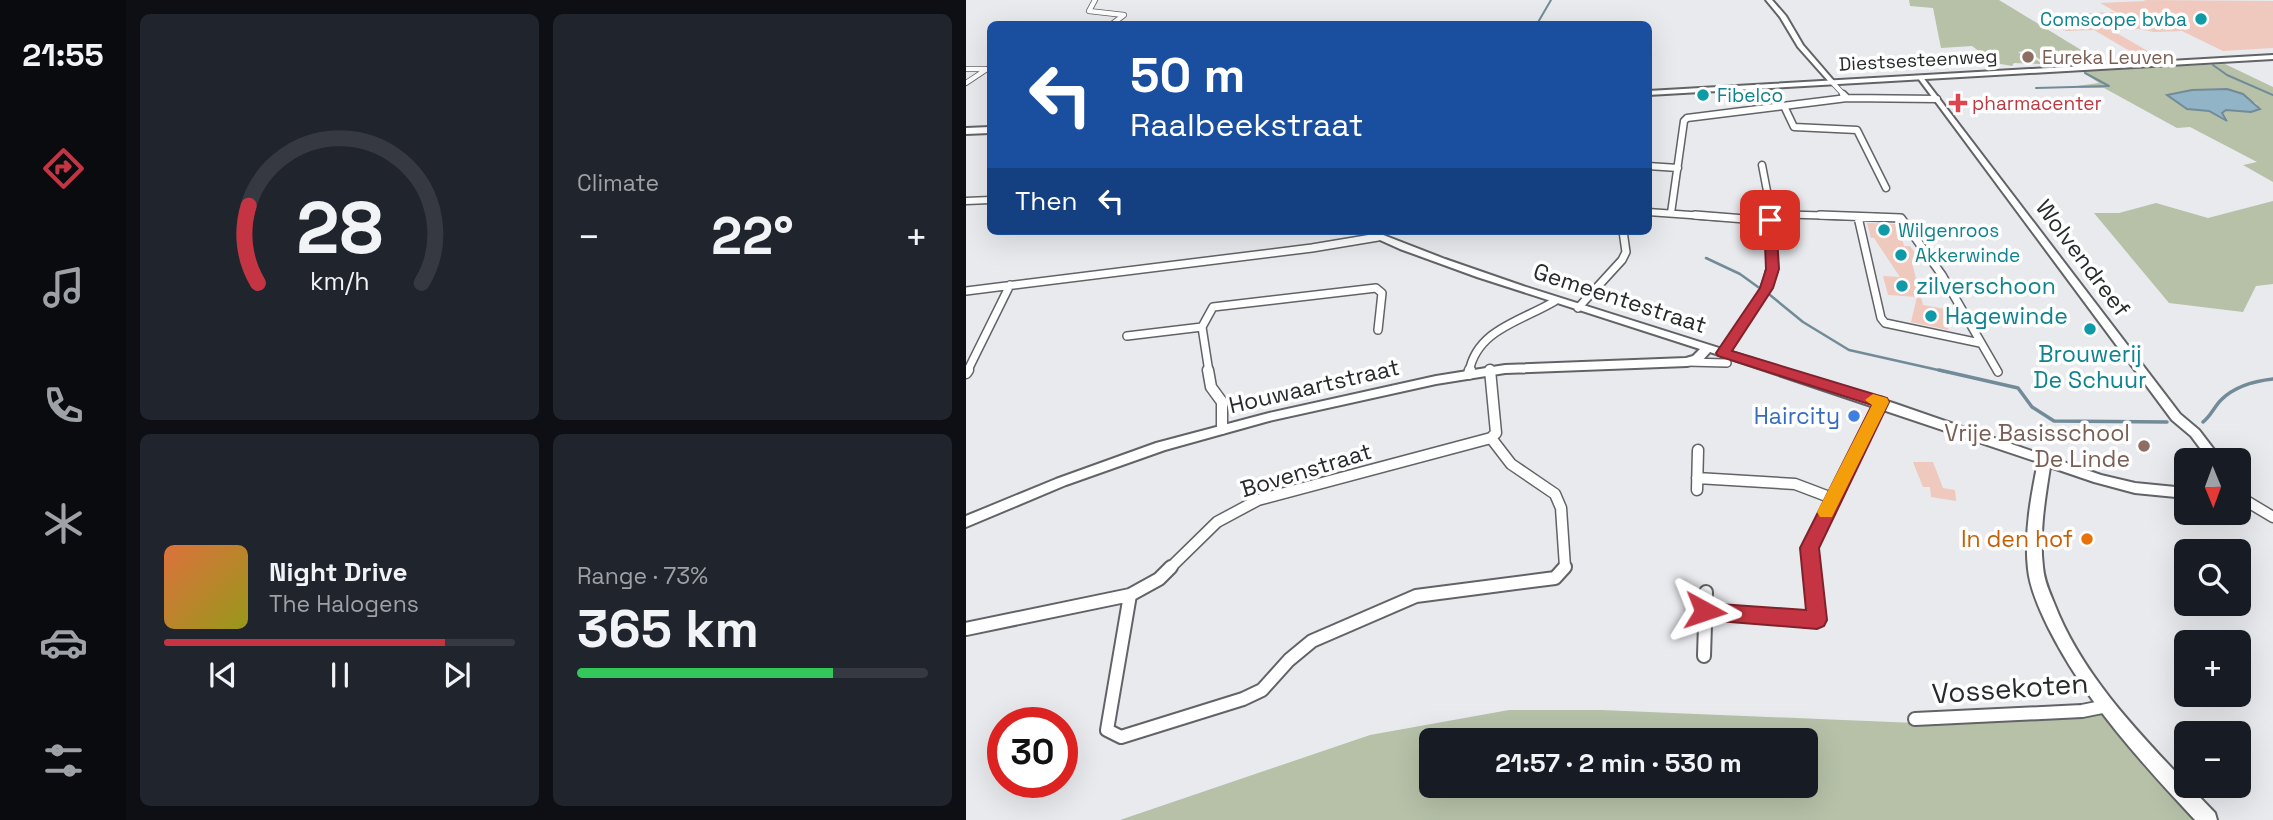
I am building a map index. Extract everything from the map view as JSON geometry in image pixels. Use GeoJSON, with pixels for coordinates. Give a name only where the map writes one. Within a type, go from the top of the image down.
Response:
{"type":"FeatureCollection","features":[{"type":"Feature","properties":{"kind":"main road","name":"Diestsesteenweg"},"geometry":{"type":"LineString","coordinates":[[1652,93],[2273,57]]}},
{"type":"Feature","properties":{"kind":"main road"},"geometry":{"type":"LineString","coordinates":[[966,131],[987,130]]}},
{"type":"Feature","properties":{"kind":"street"},"geometry":{"type":"LineString","coordinates":[[1095,0],[1089,11],[1124,15],[1116,21]]}},
{"type":"Feature","properties":{"kind":"street"},"geometry":{"type":"LineString","coordinates":[[1769,0],[1783,16],[1800,46],[1847,98]]}},
{"type":"Feature","properties":{"kind":"street"},"geometry":{"type":"LineString","coordinates":[[966,69],[987,69]]}},
{"type":"Feature","properties":{"kind":"street"},"geometry":{"type":"LineString","coordinates":[[966,83],[987,70]]}},
{"type":"Feature","properties":{"kind":"street","name":"Wolvendreef"},"geometry":{"type":"LineString","coordinates":[[1920,77],[2164,401],[2207,448]]}},
{"type":"Feature","properties":{"kind":"street"},"geometry":{"type":"LineString","coordinates":[[1671,213],[1684,121],[1694,117],[1847,98],[1937,99]]}},
{"type":"Feature","properties":{"kind":"street"},"geometry":{"type":"LineString","coordinates":[[1784,106],[1794,127],[1857,130],[1886,188]]}},
{"type":"Feature","properties":{"kind":"street"},"geometry":{"type":"LineString","coordinates":[[1725,358],[1767,288],[1772,269],[1771,217],[1762,164]]}},
{"type":"Feature","properties":{"kind":"street"},"geometry":{"type":"LineString","coordinates":[[1652,166],[1678,168]]}},
{"type":"Feature","properties":{"kind":"street"},"geometry":{"type":"LineString","coordinates":[[966,201],[987,200]]}},
{"type":"Feature","properties":{"kind":"street"},"geometry":{"type":"LineString","coordinates":[[1652,212],[1902,218],[1942,275],[1998,372]]}},
{"type":"Feature","properties":{"kind":"street"},"geometry":{"type":"LineString","coordinates":[[1858,217],[1881,318],[1885,323],[1980,343]]}},
{"type":"Feature","properties":{"kind":"street"},"geometry":{"type":"LineString","coordinates":[[966,291],[1312,248],[1364,235]]}},
{"type":"Feature","properties":{"kind":"street","name":"Gemeentestraat"},"geometry":{"type":"LineString","coordinates":[[1377,235],[1555,301],[1708,348],[1725,358],[1881,402],[2117,484],[2174,491]]}},
{"type":"Feature","properties":{"kind":"street"},"geometry":{"type":"LineString","coordinates":[[1578,308],[1622,260],[1626,252],[1624,235]]}},
{"type":"Feature","properties":{"kind":"street"},"geometry":{"type":"LineString","coordinates":[[966,373],[1010,285]]}},
{"type":"Feature","properties":{"kind":"street"},"geometry":{"type":"LineString","coordinates":[[1222,429],[1222,402],[1210,387],[1202,327],[1208,312],[1219,306],[1376,288],[1382,293],[1378,330]]}},
{"type":"Feature","properties":{"kind":"street"},"geometry":{"type":"LineString","coordinates":[[1469,374],[1473,358],[1492,334],[1555,301]]}},
{"type":"Feature","properties":{"kind":"street"},"geometry":{"type":"LineString","coordinates":[[1128,336],[1202,327]]}},
{"type":"Feature","properties":{"kind":"street"},"geometry":{"type":"LineString","coordinates":[[1687,362],[1701,357],[1708,348]]}},
{"type":"Feature","properties":{"kind":"street","name":"Houwaartstraat"},"geometry":{"type":"LineString","coordinates":[[966,522],[1104,466],[1222,429],[1469,374],[1490,370],[1725,358]]}},
{"type":"Feature","properties":{"kind":"street"},"geometry":{"type":"LineString","coordinates":[[1130,595],[1107,730],[1121,737],[1262,690],[1289,660],[1312,641],[1416,596],[1555,578],[1565,567],[1560,508],[1555,494],[1511,464],[1491,438],[1496,433],[1490,370]]}},
{"type":"Feature","properties":{"kind":"street"},"geometry":{"type":"LineString","coordinates":[[1705,611],[1817,620],[1810,548],[1881,402]]}},
{"type":"Feature","properties":{"kind":"street","name":"Bovenstraat"},"geometry":{"type":"LineString","coordinates":[[966,629],[1130,595],[1160,579],[1217,522],[1258,500],[1491,438]]}},
{"type":"Feature","properties":{"kind":"street"},"geometry":{"type":"LineString","coordinates":[[1697,490],[1698,450]]}},
{"type":"Feature","properties":{"kind":"street"},"geometry":{"type":"LineString","coordinates":[[2045,460],[2037,498],[2037,580],[2078,666],[2107,706],[2208,820]]}},
{"type":"Feature","properties":{"kind":"street"},"geometry":{"type":"LineString","coordinates":[[1697,478],[1794,484],[1832,498]]}},
{"type":"Feature","properties":{"kind":"street"},"geometry":{"type":"LineString","coordinates":[[2251,504],[2273,517]]}},
{"type":"Feature","properties":{"kind":"street"},"geometry":{"type":"LineString","coordinates":[[1704,656],[1706,592]]}},
{"type":"Feature","properties":{"kind":"street","name":"Vossekoten"},"geometry":{"type":"LineString","coordinates":[[1915,719],[2082,711],[2107,706]]}},
{"type":"Feature","properties":{"kind":"green space"},"geometry":{"type":"Polygon","coordinates":[[[1909,0],[1999,0],[2091,56],[2060,53],[2049,55],[2065,66],[2050,61],[2047,64],[2027,51],[2018,52],[2029,54],[2042,64],[2014,63],[2012,66],[1995,63],[1972,46],[1941,48],[1933,8],[1910,6],[1909,0]]]}},
{"type":"Feature","properties":{"kind":"green space"},"geometry":{"type":"Polygon","coordinates":[[[2225,64],[2273,87],[2273,182],[2243,165],[2257,162],[2190,127],[2177,128],[2104,88],[2080,88],[2077,86],[2099,83],[2083,72],[2067,71],[2225,64]],[[2227,89],[2192,90],[2167,95],[2187,109],[2210,111],[2228,120],[2222,112],[2251,112],[2257,104],[2227,89]]]}},
{"type":"Feature","properties":{"kind":"green space"},"geometry":{"type":"Polygon","coordinates":[[[2273,201],[2273,284],[2256,286],[2243,312],[2169,303],[2094,213],[2119,213],[2156,203],[2208,218],[2273,201]]]}},
{"type":"Feature","properties":{"kind":"green space"},"geometry":{"type":"Polygon","coordinates":[[[1509,710],[1601,710],[1939,724],[2106,713],[2174,790],[2174,798],[2181,798],[2200,820],[1120,820],[1370,735],[1509,710]]]}},
{"type":"Feature","properties":{"kind":"water"},"geometry":{"type":"Polygon","coordinates":[[[2227,89],[2243,94],[2260,109],[2251,112],[2226,110],[2222,113],[2227,121],[2209,111],[2187,109],[2167,95],[2192,90],[2227,89]]]}},
{"type":"Feature","properties":{"kind":"building","name":"Comscope bvba"},"geometry":{"type":"Polygon","coordinates":[[[2143,0],[2273,1],[2273,48],[2223,51],[2182,31],[2154,32],[2096,21],[2158,57],[2140,57],[2094,30],[2066,31],[2040,15],[2116,12],[2100,3],[2146,1],[2143,0]]]}},
{"type":"Feature","properties":{"kind":"building"},"geometry":{"type":"Polygon","coordinates":[[[1867,223],[1898,224],[1904,246],[1910,246],[1922,263],[1912,263],[1923,305],[1951,310],[1948,330],[1911,322],[1917,297],[1888,295],[1883,276],[1900,277],[1874,238],[1871,238],[1867,223]]]}},
{"type":"Feature","properties":{"kind":"building"},"geometry":{"type":"Polygon","coordinates":[[[1913,462],[1933,462],[1943,488],[1955,490],[1956,501],[1931,497],[1930,487],[1923,487],[1913,462]]]}},
{"type":"Feature","properties":{"kind":"waterway"},"geometry":{"type":"LineString","coordinates":[[1539,21],[1551,0]]}},
{"type":"Feature","properties":{"kind":"waterway"},"geometry":{"type":"LineString","coordinates":[[2213,65],[2227,75],[2273,95]]}},
{"type":"Feature","properties":{"kind":"waterway"},"geometry":{"type":"LineString","coordinates":[[2036,88],[2109,86],[2085,73]]}},
{"type":"Feature","properties":{"kind":"waterway"},"geometry":{"type":"LineString","coordinates":[[1706,258],[1740,274],[1758,287]]}},
{"type":"Feature","properties":{"kind":"waterway"},"geometry":{"type":"LineString","coordinates":[[1770,295],[1803,322],[1849,350],[1947,372]]}},
{"type":"Feature","properties":{"kind":"waterway"},"geometry":{"type":"LineString","coordinates":[[1939,370],[2018,388],[2032,407],[2054,421],[2167,422]]}},
{"type":"Feature","properties":{"kind":"waterway"},"geometry":{"type":"LineString","coordinates":[[2203,422],[2232,391],[2273,379]]}},
{"type":"Feature","properties":{"kind":"slow traffic"},"geometry":{"type":"LineString","coordinates":[[1826,512],[1881,402],[1873,400]]}},
{"type":"Feature","properties":{"kind":"place","name":"Comscope bvba"},"geometry":{"type":"Point","coordinates":[2201,19]}},
{"type":"Feature","properties":{"kind":"place","name":"Eureka Leuven"},"geometry":{"type":"Point","coordinates":[2028,57]}},
{"type":"Feature","properties":{"kind":"place","name":"Fibelco"},"geometry":{"type":"Point","coordinates":[1703,95]}},
{"type":"Feature","properties":{"kind":"place","name":"pharmacenter"},"geometry":{"type":"Point","coordinates":[1958,103]}},
{"type":"Feature","properties":{"kind":"place","name":"Wilgenroos"},"geometry":{"type":"Point","coordinates":[1884,230]}},
{"type":"Feature","properties":{"kind":"place","name":"Akkerwinde"},"geometry":{"type":"Point","coordinates":[1901,255]}},
{"type":"Feature","properties":{"kind":"place","name":"zilverschoon"},"geometry":{"type":"Point","coordinates":[1902,286]}},
{"type":"Feature","properties":{"kind":"place","name":"Hagewinde"},"geometry":{"type":"Point","coordinates":[1931,316]}},
{"type":"Feature","properties":{"kind":"place","name":"Brouwerij De Schuur"},"geometry":{"type":"Point","coordinates":[2090,329]}},
{"type":"Feature","properties":{"kind":"place","name":"Haircity"},"geometry":{"type":"Point","coordinates":[1854,416]}},
{"type":"Feature","properties":{"kind":"place","name":"Vrije Basisschool De Linde"},"geometry":{"type":"Point","coordinates":[2144,446]}},
{"type":"Feature","properties":{"kind":"place","name":"In den hof"},"geometry":{"type":"Point","coordinates":[2087,539]}},
{"type":"Feature","properties":{"kind":"route"},"geometry":{"type":"LineString","coordinates":[[1705,611],[1817,620],[1810,548],[1881,402],[1723,353],[1767,288],[1772,269],[1770,220]]}}]}
